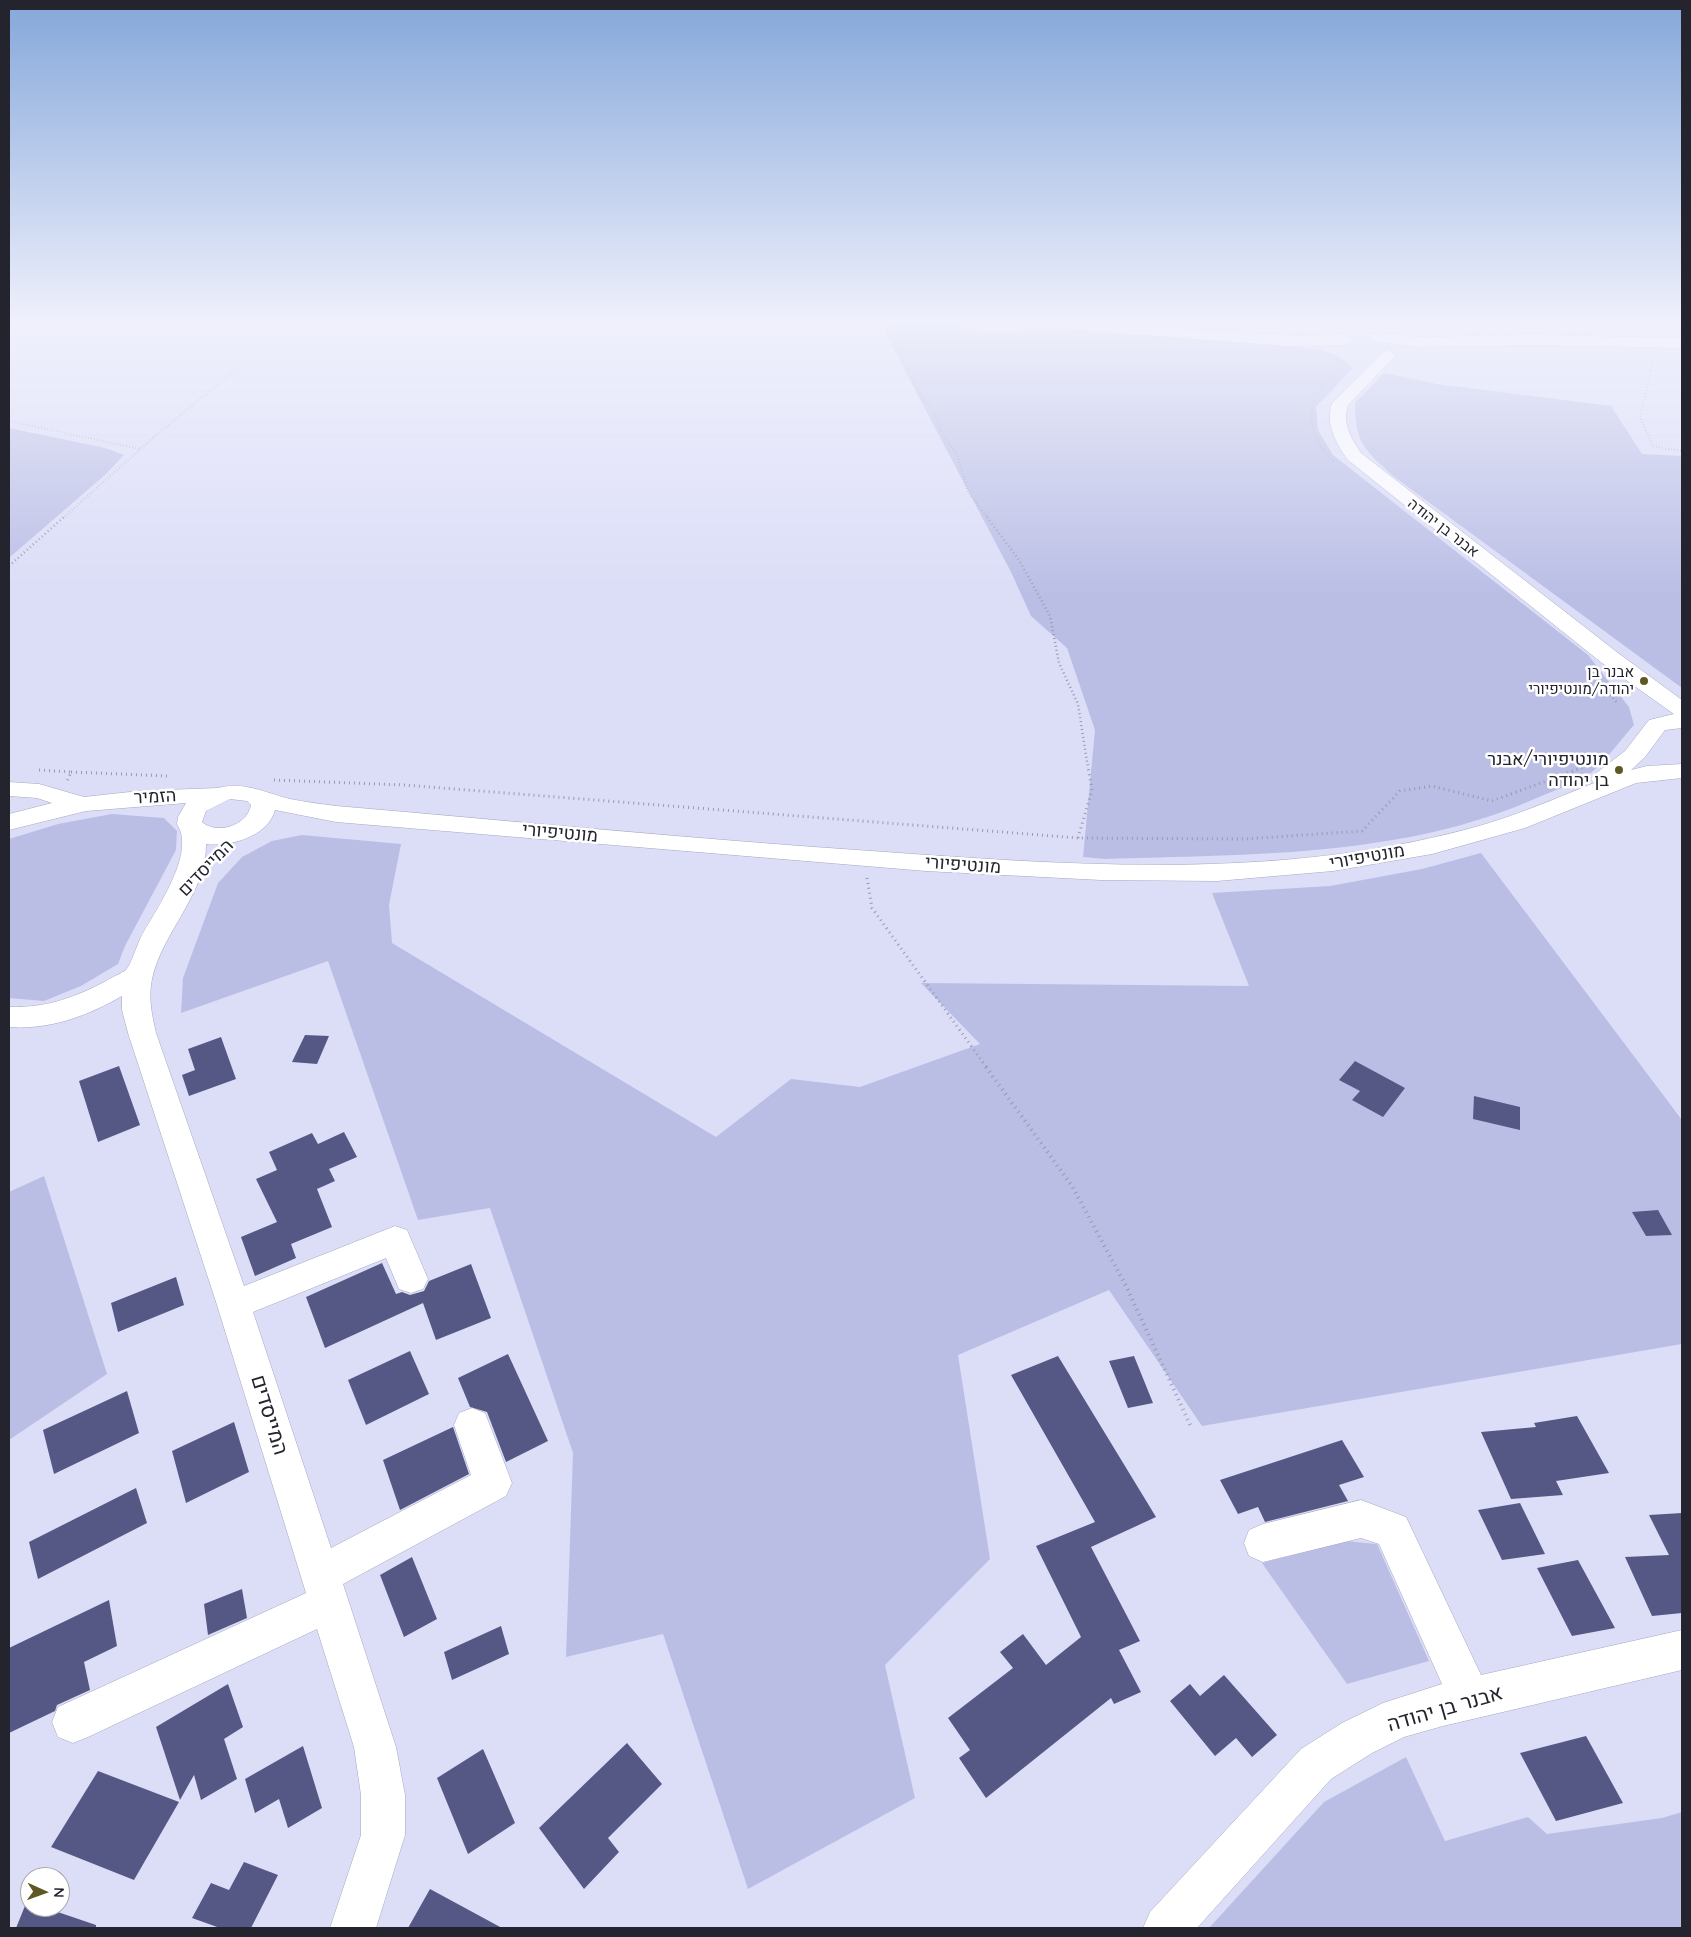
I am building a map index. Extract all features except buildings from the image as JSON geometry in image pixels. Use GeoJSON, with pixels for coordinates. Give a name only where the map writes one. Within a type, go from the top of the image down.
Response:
{"type":"FeatureCollection","features":[{"type":"Feature","properties":{"kind":"street","name":"אבנר בן יהודה"},"geometry":{"type":"LineString","coordinates":[[1337,413],[1340,433],[1354,456],[1392,488],[1610,658],[1682,710]]}},
{"type":"Feature","properties":{"kind":"street","name":"אבנר בן יהודה"},"geometry":{"type":"LineString","coordinates":[[1610,658],[1649,708],[1653,716],[1649,743],[1664,759],[1682,769]]}},
{"type":"Feature","properties":{"kind":"street"},"geometry":{"type":"LineString","coordinates":[[1650,731],[1660,723],[1682,721]]}},
{"type":"Feature","properties":{"kind":"street","name":"מונטיפיורי"},"geometry":{"type":"LineString","coordinates":[[1582,795],[1638,751],[1650,731]]}},
{"type":"Feature","properties":{"kind":"street","name":"מונטיפיורי"},"geometry":{"type":"LineString","coordinates":[[263,789],[288,806],[336,814],[866,860],[1110,873],[1189,873],[1324,865],[1450,842],[1502,828],[1582,795],[1647,773],[1682,769]]}},
{"type":"Feature","properties":{"kind":"street"},"geometry":{"type":"LineString","coordinates":[[9,789],[39,791],[89,804]]}},
{"type":"Feature","properties":{"kind":"street"},"geometry":{"type":"LineString","coordinates":[[250,826],[265,810],[263,789]]}},
{"type":"Feature","properties":{"kind":"street","name":"הזמיר"},"geometry":{"type":"LineString","coordinates":[[9,822],[89,804],[156,796],[218,794],[263,789]]}},
{"type":"Feature","properties":{"kind":"street"},"geometry":{"type":"LineString","coordinates":[[191,827],[192,810],[207,799],[218,794]]}},
{"type":"Feature","properties":{"kind":"street","name":"הזמיר"},"geometry":{"type":"LineString","coordinates":[[89,804],[142,805],[169,812],[200,834],[216,836],[250,826]]}},
{"type":"Feature","properties":{"kind":"street","name":"מונטיפיורי"},"geometry":{"type":"LineString","coordinates":[[250,826],[287,818],[336,814]]}},
{"type":"Feature","properties":{"kind":"street","name":"המייסדים"},"geometry":{"type":"LineString","coordinates":[[170,908],[206,864],[250,826]]}},
{"type":"Feature","properties":{"kind":"street","name":"המייסדים"},"geometry":{"type":"LineString","coordinates":[[191,827],[196,846],[194,859],[139,975],[136,1002],[142,1033],[234,1305],[375,1747],[383,1795],[383,1835],[353,1928]]}},
{"type":"Feature","properties":{"kind":"street"},"geometry":{"type":"LineString","coordinates":[[9,1017],[57,1014],[83,1005],[139,975]]}},
{"type":"Feature","properties":{"kind":"street"},"geometry":{"type":"LineString","coordinates":[[234,1305],[395,1240],[411,1279]]}},
{"type":"Feature","properties":{"kind":"street"},"geometry":{"type":"LineString","coordinates":[[73,1722],[324,1589],[493,1483],[472,1425]]}},
{"type":"Feature","properties":{"kind":"street"},"geometry":{"type":"LineString","coordinates":[[1264,1543],[1361,1519],[1392,1530],[1470,1699]]}},
{"type":"Feature","properties":{"kind":"street","name":"אבנר בן יהודה"},"geometry":{"type":"LineString","coordinates":[[1166,1928],[1316,1764],[1357,1738],[1398,1718],[1470,1699],[1682,1650]]}},
{"type":"Feature","properties":{"kind":"path"},"geometry":{"type":"LineString","coordinates":[[9,566],[184,413]]}},
{"type":"Feature","properties":{"kind":"path"},"geometry":{"type":"LineString","coordinates":[[934,413],[943,435],[958,454],[968,492],[1019,560],[1050,616],[1059,663],[1078,704],[1092,790],[1078,838]]}},
{"type":"Feature","properties":{"kind":"path"},"geometry":{"type":"LineString","coordinates":[[1641,413],[1640,417],[1653,446],[1682,451]]}},
{"type":"Feature","properties":{"kind":"path"},"geometry":{"type":"LineString","coordinates":[[9,421],[141,449]]}},
{"type":"Feature","properties":{"kind":"path"},"geometry":{"type":"LineString","coordinates":[[263,789],[404,785],[1078,838],[1244,839],[1362,832],[1400,791],[1432,786],[1492,801],[1590,765]]}},
{"type":"Feature","properties":{"kind":"path"},"geometry":{"type":"LineString","coordinates":[[71,772],[169,776]]}},
{"type":"Feature","properties":{"kind":"path"},"geometry":{"type":"LineString","coordinates":[[866,860],[867,887],[872,908],[1072,1186],[1127,1288],[1192,1428]]}},
{"type":"Feature","properties":{"kind":"shaded area"},"geometry":{"type":"Polygon","coordinates":[[[927,413],[1317,413],[1318,430],[1333,455],[1588,655],[1629,707],[1634,725],[1599,766],[1582,779],[1487,817],[1434,832],[1326,849],[1271,853],[1105,859],[1083,857],[1095,730],[1067,648],[1031,616],[1011,572],[927,413]]]}},
{"type":"Feature","properties":{"kind":"shaded area"},"geometry":{"type":"Polygon","coordinates":[[[1355,413],[1616,413],[1642,454],[1682,456],[1682,688],[1393,476],[1375,459],[1364,445],[1355,413]]]}},
{"type":"Feature","properties":{"kind":"shaded area"},"geometry":{"type":"Polygon","coordinates":[[[9,428],[105,448],[124,455],[106,474],[9,558],[9,428]]]}},
{"type":"Feature","properties":{"kind":"shaded area"},"geometry":{"type":"Polygon","coordinates":[[[112,814],[164,818],[177,831],[176,850],[125,946],[118,964],[81,986],[44,1001],[9,998],[9,839],[58,824],[112,814]]]}},
{"type":"Feature","properties":{"kind":"shaded area"},"geometry":{"type":"Polygon","coordinates":[[[302,835],[401,844],[389,905],[392,943],[716,1137],[791,1079],[860,1087],[980,1044],[921,983],[1249,986],[1212,893],[1330,886],[1422,869],[1481,853],[1682,1120],[1682,1344],[1202,1426],[1109,1290],[958,1355],[990,1559],[885,1665],[915,1798],[748,1889],[663,1634],[566,1657],[573,1453],[490,1208],[418,1220],[328,961],[181,1013],[183,978],[218,883],[242,857],[272,841],[302,835]]]}},
{"type":"Feature","properties":{"kind":"shaded area"},"geometry":{"type":"Polygon","coordinates":[[[44,1176],[107,1374],[9,1440],[9,1192],[44,1176]]]}},
{"type":"Feature","properties":{"kind":"shaded area"},"geometry":{"type":"Polygon","coordinates":[[[1346,1541],[1377,1544],[1429,1661],[1347,1684],[1262,1563],[1346,1541]]]}},
{"type":"Feature","properties":{"kind":"shaded area"},"geometry":{"type":"Polygon","coordinates":[[[1406,1757],[1445,1841],[1528,1817],[1547,1834],[1662,1818],[1682,1812],[1682,1928],[1209,1928],[1324,1802],[1406,1757]]]}},
{"type":"Feature","properties":{"kind":"place","name":"אבנר בן יהודה/מונטיפיורי"},"geometry":{"type":"Point","coordinates":[1644,681]}},
{"type":"Feature","properties":{"kind":"place","name":"מונטיפיורי/אבנר בן יהודה"},"geometry":{"type":"Point","coordinates":[1619,770]}}]}
